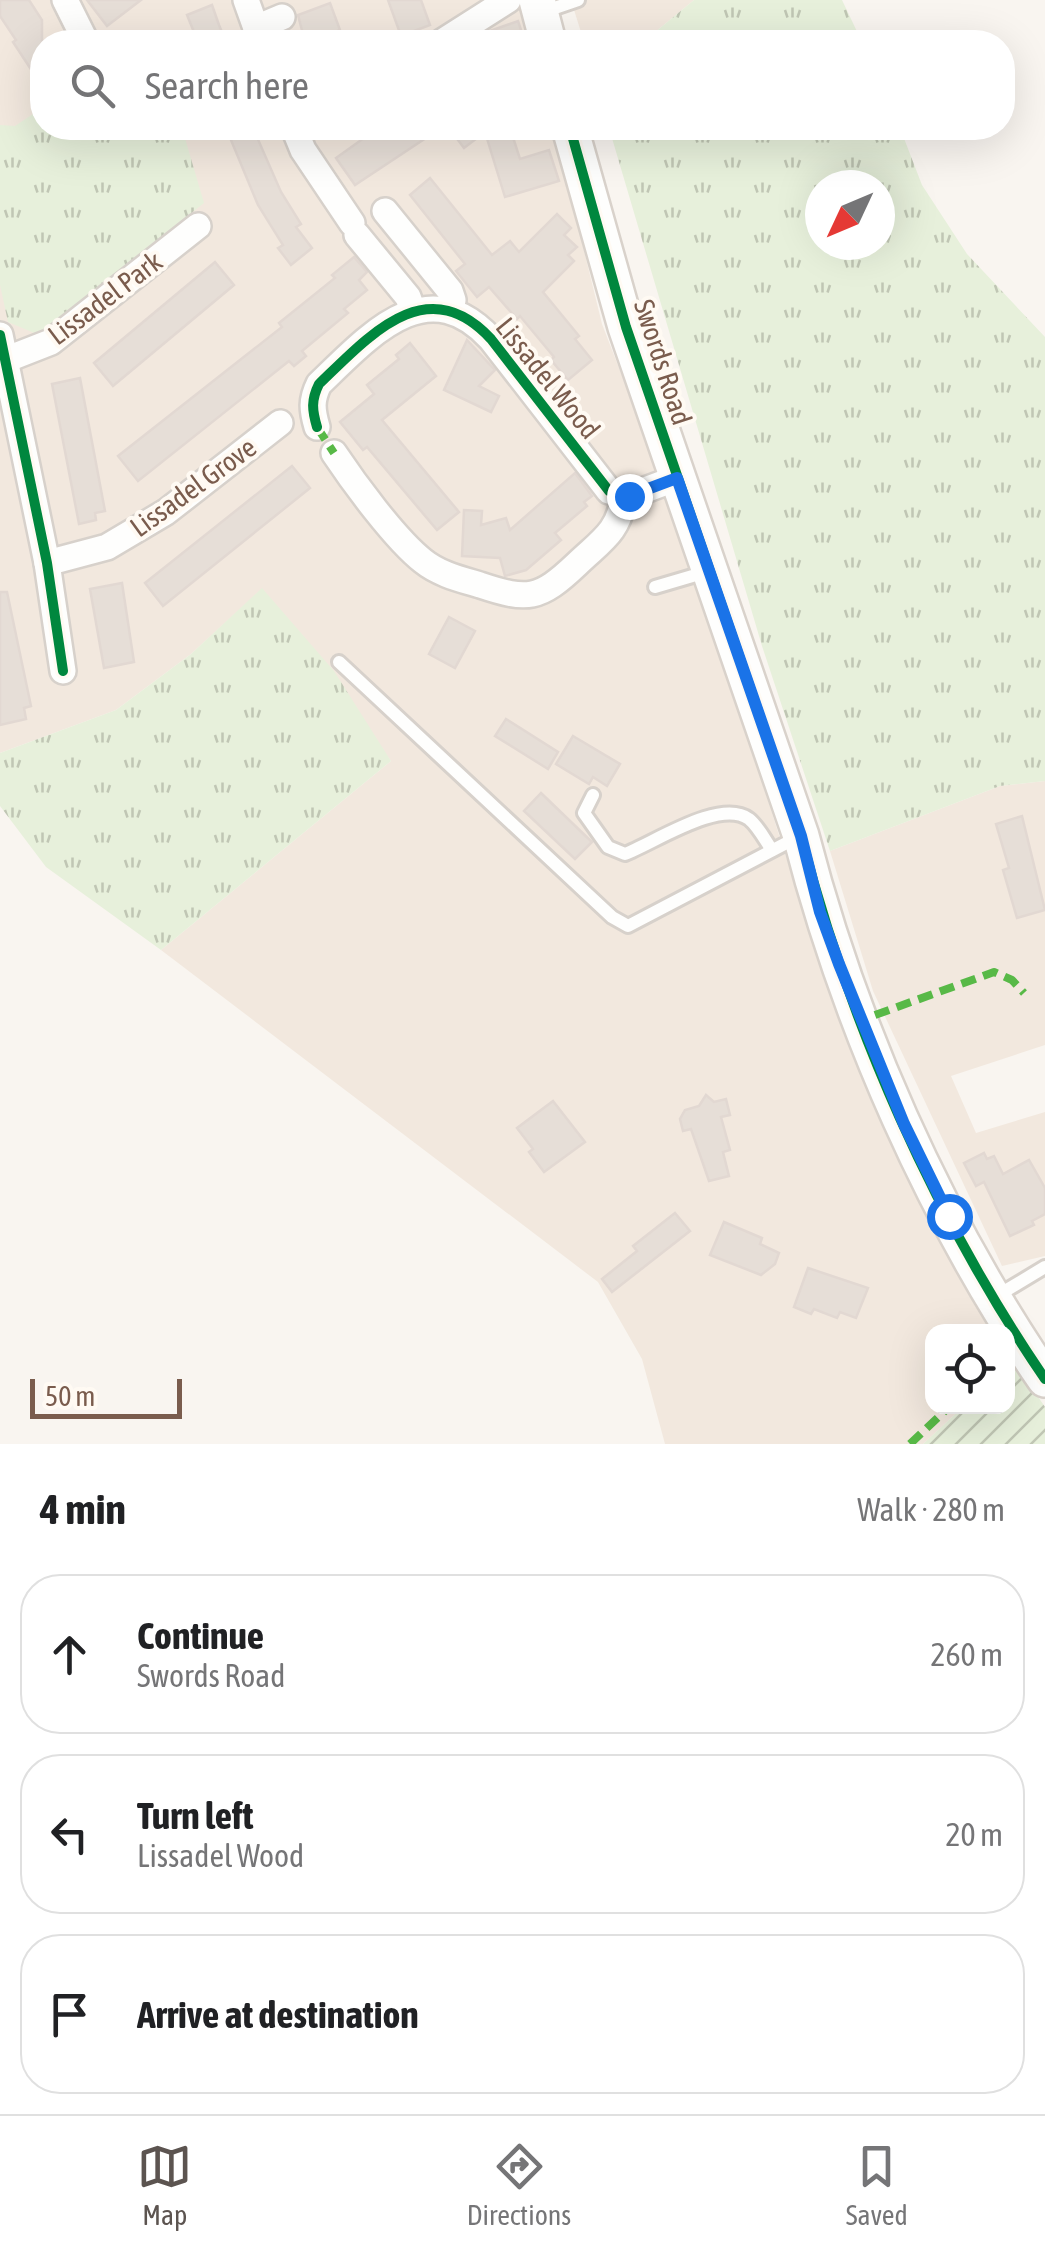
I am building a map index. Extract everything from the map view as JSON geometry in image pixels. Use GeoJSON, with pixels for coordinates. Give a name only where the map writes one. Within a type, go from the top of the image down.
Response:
{"type":"FeatureCollection","features":[{"type":"Feature","properties":{"kind":"main road","name":"Swords Road"},"geometry":{"type":"LineString","coordinates":[[573,140],[626,327],[709,571],[786,843],[820,912],[904,1124],[993,1298],[1045,1379]]}},
{"type":"Feature","properties":{"kind":"street"},"geometry":{"type":"LineString","coordinates":[[64,0],[80,30]]}},
{"type":"Feature","properties":{"kind":"street"},"geometry":{"type":"LineString","coordinates":[[246,0],[257,30]]}},
{"type":"Feature","properties":{"kind":"street"},"geometry":{"type":"LineString","coordinates":[[466,11],[533,14]]}},
{"type":"Feature","properties":{"kind":"street"},"geometry":{"type":"LineString","coordinates":[[265,30],[282,17]]}},
{"type":"Feature","properties":{"kind":"street"},"geometry":{"type":"LineString","coordinates":[[300,140],[302,150],[354,229],[408,297],[412,311]]}},
{"type":"Feature","properties":{"kind":"street"},"geometry":{"type":"LineString","coordinates":[[316,427],[312,408],[319,384],[388,323],[412,311],[451,310],[450,291],[386,211]]}},
{"type":"Feature","properties":{"kind":"street","name":"Lissadel Park"},"geometry":{"type":"LineString","coordinates":[[3,348],[51,342],[198,226]]}},
{"type":"Feature","properties":{"kind":"street","name":"Lissadel Wood"},"geometry":{"type":"LineString","coordinates":[[451,310],[478,326],[491,340],[609,491],[624,497]]}},
{"type":"Feature","properties":{"kind":"street"},"geometry":{"type":"LineString","coordinates":[[3,348],[47,563],[63,671]]}},
{"type":"Feature","properties":{"kind":"street","name":"Lissadel Grove"},"geometry":{"type":"LineString","coordinates":[[47,563],[107,547],[166,512],[280,423]]}},
{"type":"Feature","properties":{"kind":"street"},"geometry":{"type":"LineString","coordinates":[[334,453],[422,561],[451,576],[515,597],[530,596],[559,581],[618,526],[624,497],[677,478]]}},
{"type":"Feature","properties":{"kind":"lane"},"geometry":{"type":"LineString","coordinates":[[533,14],[578,0]]}},
{"type":"Feature","properties":{"kind":"lane"},"geometry":{"type":"LineString","coordinates":[[655,587],[709,571]]}},
{"type":"Feature","properties":{"kind":"lane"},"geometry":{"type":"LineString","coordinates":[[339,662],[612,917],[628,926],[786,843]]}},
{"type":"Feature","properties":{"kind":"lane"},"geometry":{"type":"LineString","coordinates":[[593,795],[584,812],[608,847],[625,854],[699,819],[739,814],[786,843]]}},
{"type":"Feature","properties":{"kind":"lane"},"geometry":{"type":"LineString","coordinates":[[993,1298],[1045,1267]]}},
{"type":"Feature","properties":{"kind":"shaded area"},"geometry":{"type":"Polygon","coordinates":[[[0,0],[518,0],[527,30],[30,30],[30,140],[557,140],[602,324],[681,528],[786,857],[838,1002],[993,1324],[925,1324],[925,1414],[955,1414],[923,1444],[665,1444],[642,1359],[598,1282],[161,950],[391,761],[262,589],[191,654],[116,710],[0,753],[0,0]]]}},
{"type":"Feature","properties":{"kind":"shaded area"},"geometry":{"type":"Polygon","coordinates":[[[571,0],[694,0],[658,30],[580,30],[571,0]]]}},
{"type":"Feature","properties":{"kind":"shaded area"},"geometry":{"type":"Polygon","coordinates":[[[1045,781],[1045,1045],[951,1076],[976,1133],[1045,1112],[1045,1256],[1002,1266],[873,991],[830,851],[1000,786],[1045,781]]]}},
{"type":"Feature","properties":{"kind":"green space"},"geometry":{"type":"Polygon","coordinates":[[[694,0],[842,0],[856,30],[658,30],[694,0]]]}},
{"type":"Feature","properties":{"kind":"green space"},"geometry":{"type":"Polygon","coordinates":[[[30,116],[30,140],[186,140],[204,203],[39,335],[8,322],[0,285],[0,125],[15,126],[30,116]]]}},
{"type":"Feature","properties":{"kind":"green space"},"geometry":{"type":"Polygon","coordinates":[[[613,140],[905,140],[922,185],[967,254],[1045,337],[1045,781],[1000,786],[830,851],[762,646],[613,140]]]}},
{"type":"Feature","properties":{"kind":"green space"},"geometry":{"type":"Polygon","coordinates":[[[262,588],[334,671],[391,761],[161,950],[46,867],[0,806],[0,753],[116,710],[191,654],[262,588]]]}},
{"type":"Feature","properties":{"kind":"green space"},"geometry":{"type":"Polygon","coordinates":[[[1015,1363],[1045,1407],[1045,1444],[923,1444],[955,1414],[1015,1414],[1015,1363]]]}},
{"type":"Feature","properties":{"kind":"building"},"geometry":{"type":"Polygon","coordinates":[[[0,0],[29,0],[42,20],[42,30],[30,30],[30,68],[13,42],[16,40],[0,16],[0,0]]]}},
{"type":"Feature","properties":{"kind":"building"},"geometry":{"type":"Polygon","coordinates":[[[87,0],[141,0],[107,26],[87,0]]]}},
{"type":"Feature","properties":{"kind":"building"},"geometry":{"type":"Polygon","coordinates":[[[388,0],[421,0],[430,25],[399,30],[388,0]]]}},
{"type":"Feature","properties":{"kind":"building"},"geometry":{"type":"Polygon","coordinates":[[[330,3],[340,30],[302,30],[298,15],[330,3]]]}},
{"type":"Feature","properties":{"kind":"building"},"geometry":{"type":"Polygon","coordinates":[[[212,5],[221,30],[193,30],[187,15],[212,5]]]}},
{"type":"Feature","properties":{"kind":"building"},"geometry":{"type":"Polygon","coordinates":[[[518,21],[521,30],[493,30],[518,21]]]}},
{"type":"Feature","properties":{"kind":"building"},"geometry":{"type":"Polygon","coordinates":[[[231,140],[258,140],[281,192],[301,224],[296,227],[312,248],[291,265],[278,248],[283,245],[258,205],[231,140]]]}},
{"type":"Feature","properties":{"kind":"building"},"geometry":{"type":"Polygon","coordinates":[[[361,140],[423,140],[355,185],[336,158],[361,140]]]}},
{"type":"Feature","properties":{"kind":"building"},"geometry":{"type":"Polygon","coordinates":[[[458,140],[474,140],[464,148],[458,140]]]}},
{"type":"Feature","properties":{"kind":"building"},"geometry":{"type":"Polygon","coordinates":[[[487,140],[514,140],[520,159],[549,150],[559,181],[505,197],[487,140]]]}},
{"type":"Feature","properties":{"kind":"building"},"geometry":{"type":"Polygon","coordinates":[[[430,178],[492,255],[510,241],[519,252],[557,214],[571,228],[564,235],[577,247],[568,255],[574,261],[543,292],[579,336],[575,339],[592,360],[568,380],[520,316],[517,319],[489,287],[477,297],[456,271],[465,264],[410,195],[430,178]]]}},
{"type":"Feature","properties":{"kind":"building"},"geometry":{"type":"Polygon","coordinates":[[[354,257],[367,272],[359,280],[367,290],[344,309],[348,313],[302,351],[306,356],[294,366],[289,361],[138,481],[118,456],[282,327],[279,323],[335,278],[332,275],[354,257]]]}},
{"type":"Feature","properties":{"kind":"building"},"geometry":{"type":"Polygon","coordinates":[[[215,262],[234,285],[113,386],[94,363],[215,262]]]}},
{"type":"Feature","properties":{"kind":"building"},"geometry":{"type":"Polygon","coordinates":[[[467,340],[495,370],[479,386],[499,396],[491,412],[444,390],[467,340]]]}},
{"type":"Feature","properties":{"kind":"building"},"geometry":{"type":"Polygon","coordinates":[[[410,343],[436,376],[382,420],[459,512],[437,530],[367,447],[363,450],[340,422],[374,394],[367,385],[399,359],[396,355],[410,343]]]}},
{"type":"Feature","properties":{"kind":"building"},"geometry":{"type":"Polygon","coordinates":[[[80,378],[105,511],[95,513],[96,520],[79,524],[52,384],[80,378]]]}},
{"type":"Feature","properties":{"kind":"building"},"geometry":{"type":"Polygon","coordinates":[[[292,466],[310,488],[163,606],[145,583],[292,466]]]}},
{"type":"Feature","properties":{"kind":"building"},"geometry":{"type":"Polygon","coordinates":[[[575,473],[592,496],[584,502],[587,506],[555,533],[561,540],[526,570],[505,576],[500,558],[462,556],[464,510],[482,511],[481,525],[506,518],[510,530],[575,473]]]}},
{"type":"Feature","properties":{"kind":"building"},"geometry":{"type":"Polygon","coordinates":[[[122,583],[134,662],[104,668],[90,589],[122,583]]]}},
{"type":"Feature","properties":{"kind":"building"},"geometry":{"type":"Polygon","coordinates":[[[0,592],[7,592],[31,706],[24,708],[26,719],[0,725],[0,592]]]}},
{"type":"Feature","properties":{"kind":"building"},"geometry":{"type":"Polygon","coordinates":[[[449,617],[475,631],[455,668],[429,654],[449,617]]]}},
{"type":"Feature","properties":{"kind":"building"},"geometry":{"type":"Polygon","coordinates":[[[506,719],[558,752],[548,769],[495,736],[506,719]]]}},
{"type":"Feature","properties":{"kind":"building"},"geometry":{"type":"Polygon","coordinates":[[[573,736],[620,764],[607,786],[593,777],[589,784],[556,764],[573,736]]]}},
{"type":"Feature","properties":{"kind":"building"},"geometry":{"type":"Polygon","coordinates":[[[541,793],[592,842],[575,859],[524,811],[541,793]]]}},
{"type":"Feature","properties":{"kind":"building"},"geometry":{"type":"Polygon","coordinates":[[[1022,816],[1045,910],[1017,918],[1003,870],[1009,868],[996,824],[1022,816]]]}},
{"type":"Feature","properties":{"kind":"building"},"geometry":{"type":"Polygon","coordinates":[[[706,1095],[714,1102],[726,1099],[730,1115],[721,1117],[730,1150],[723,1152],[729,1176],[709,1181],[691,1129],[683,1131],[680,1119],[685,1110],[699,1106],[706,1095]]]}},
{"type":"Feature","properties":{"kind":"building"},"geometry":{"type":"Polygon","coordinates":[[[553,1101],[585,1142],[544,1172],[517,1128],[553,1101]]]}},
{"type":"Feature","properties":{"kind":"building"},"geometry":{"type":"Polygon","coordinates":[[[984,1153],[987,1159],[994,1156],[1003,1174],[1029,1160],[1045,1188],[1045,1214],[1032,1221],[1034,1225],[1010,1236],[984,1182],[976,1186],[964,1163],[984,1153]]]}},
{"type":"Feature","properties":{"kind":"building"},"geometry":{"type":"Polygon","coordinates":[[[675,1213],[690,1231],[612,1292],[602,1279],[637,1251],[633,1246],[675,1213]]]}},
{"type":"Feature","properties":{"kind":"building"},"geometry":{"type":"Polygon","coordinates":[[[724,1222],[762,1238],[760,1244],[779,1253],[775,1264],[761,1275],[710,1255],[724,1222]]]}},
{"type":"Feature","properties":{"kind":"building"},"geometry":{"type":"Polygon","coordinates":[[[808,1268],[868,1288],[856,1318],[840,1312],[837,1318],[814,1309],[811,1314],[794,1307],[808,1268]]]}},
{"type":"Feature","properties":{"kind":"marked path"},"geometry":{"type":"LineString","coordinates":[[317,427],[334,453]]}},
{"type":"Feature","properties":{"kind":"marked path"},"geometry":{"type":"LineString","coordinates":[[875,1015],[994,972],[1012,980],[1024,993]]}},
{"type":"Feature","properties":{"kind":"marked path"},"geometry":{"type":"LineString","coordinates":[[910,1444],[942,1414]]}},
{"type":"Feature","properties":{"kind":"cycle path"},"geometry":{"type":"LineString","coordinates":[[573,140],[626,327],[870,1048],[932,1186],[1005,1317],[1045,1379]]}},
{"type":"Feature","properties":{"kind":"cycle path"},"geometry":{"type":"LineString","coordinates":[[317,427],[313,405],[319,384],[358,347],[400,317],[422,310],[444,310],[467,319],[491,339],[609,491],[629,496],[677,478]]}},
{"type":"Feature","properties":{"kind":"cycle path"},"geometry":{"type":"LineString","coordinates":[[0,335],[47,563],[63,671]]}},
{"type":"Feature","properties":{"kind":"route"},"geometry":{"type":"LineString","coordinates":[[629,496],[677,478],[801,836],[820,912],[839,964],[904,1124],[949,1216]]}}]}
